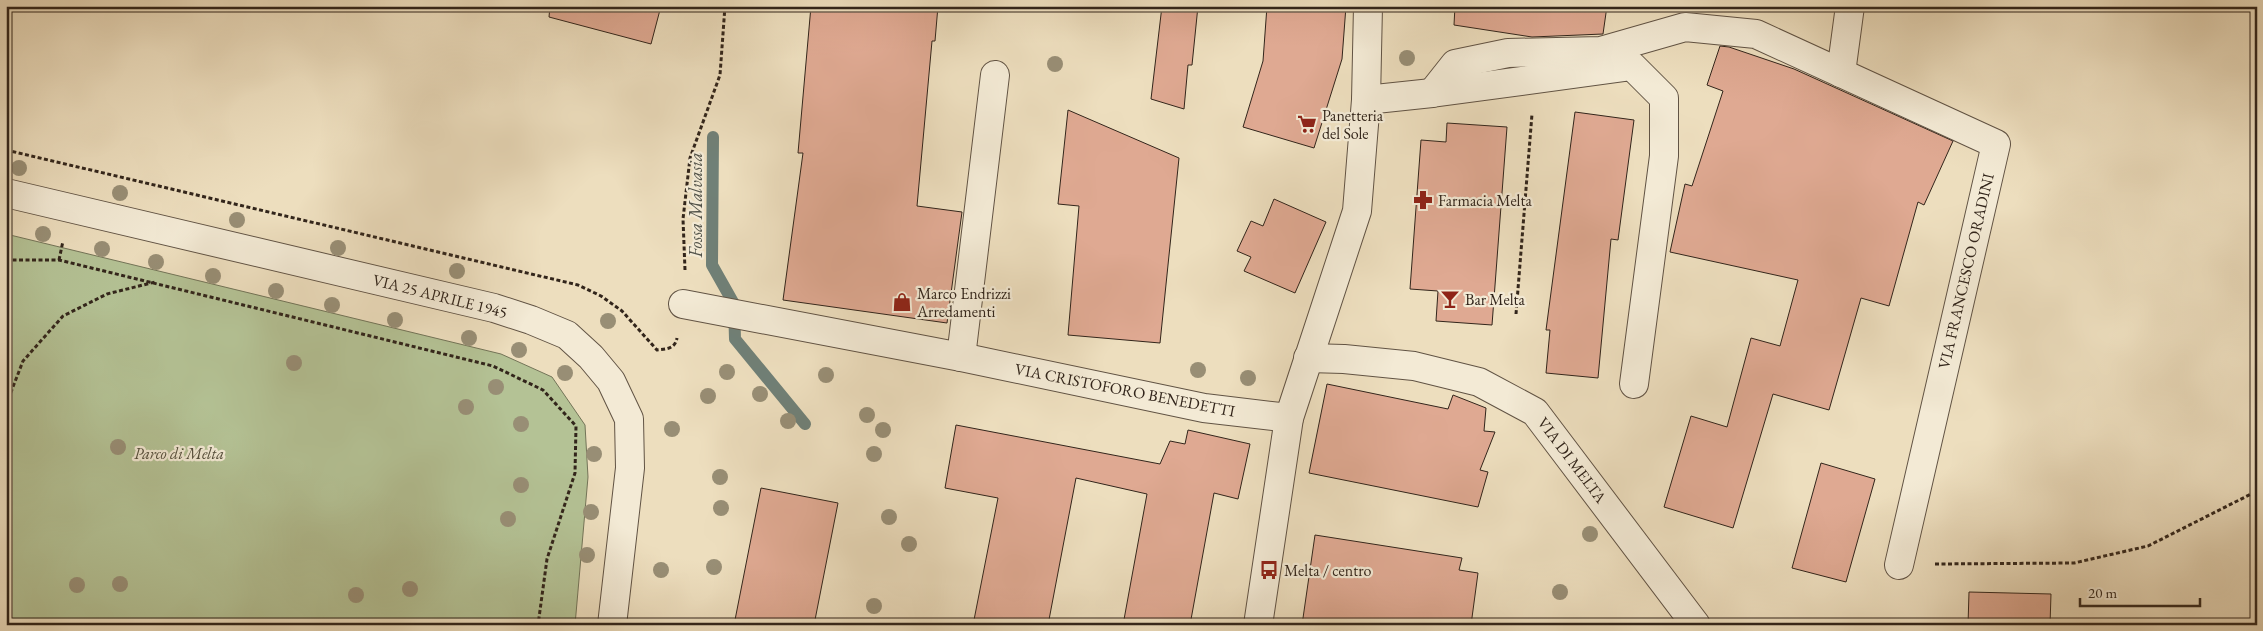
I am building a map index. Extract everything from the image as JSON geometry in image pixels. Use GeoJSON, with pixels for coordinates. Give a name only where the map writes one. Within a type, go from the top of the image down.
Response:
{"type":"FeatureCollection","features":[{"type":"Feature","properties":{"kind":"street"},"geometry":{"type":"LineString","coordinates":[[1258,625],[1289,418],[1357,211],[1366,100],[1368,6]]}},
{"type":"Feature","properties":{"kind":"street"},"geometry":{"type":"LineString","coordinates":[[1841,73],[1850,6]]}},
{"type":"Feature","properties":{"kind":"street","name":"VIA FRANCESCO ORADINI"},"geometry":{"type":"LineString","coordinates":[[1432,94],[1455,64],[1508,53],[1601,51],[1685,27],[1756,34],[1996,144],[1899,565]]}},
{"type":"Feature","properties":{"kind":"street"},"geometry":{"type":"LineString","coordinates":[[1366,100],[1432,94],[1632,66],[1664,98],[1664,156],[1634,384]]}},
{"type":"Feature","properties":{"kind":"street"},"geometry":{"type":"LineString","coordinates":[[961,358],[995,76]]}},
{"type":"Feature","properties":{"kind":"street","name":"VIA 25 APRILE 1945"},"geometry":{"type":"LineString","coordinates":[[6,193],[494,308],[531,320],[567,335],[591,357],[611,381],[629,419],[630,468],[612,625]]}},
{"type":"Feature","properties":{"kind":"street","name":"VIA CRISTOFORO BENEDETTI"},"geometry":{"type":"LineString","coordinates":[[683,304],[1204,408],[1289,418]]}},
{"type":"Feature","properties":{"kind":"street","name":"VIA DI MELTA"},"geometry":{"type":"LineString","coordinates":[[1308,358],[1344,358],[1414,366],[1478,382],[1535,412],[1696,625]]}},
{"type":"Feature","properties":{"kind":"path"},"geometry":{"type":"LineString","coordinates":[[6,150],[578,285],[601,296],[622,311],[657,350],[668,349],[676,342],[686,281],[683,219],[690,158],[720,76],[725,6]]}},
{"type":"Feature","properties":{"kind":"path"},"geometry":{"type":"LineString","coordinates":[[1516,314],[1528,153]]}},
{"type":"Feature","properties":{"kind":"path"},"geometry":{"type":"LineString","coordinates":[[6,260],[59,260],[155,282],[493,366],[543,390],[576,426],[576,454],[575,473],[547,559],[538,625]]}},
{"type":"Feature","properties":{"kind":"path"},"geometry":{"type":"LineString","coordinates":[[6,406],[23,361],[63,316],[107,294],[155,282]]}},
{"type":"Feature","properties":{"kind":"path"},"geometry":{"type":"LineString","coordinates":[[1899,565],[2074,563],[2148,546],[2257,491]]}},
{"type":"Feature","properties":{"kind":"green space","name":"Parco di Melta"},"geometry":{"type":"Polygon","coordinates":[[[6,234],[501,354],[552,377],[585,425],[588,477],[575,625],[6,625],[6,234]]]}},
{"type":"Feature","properties":{"kind":"building"},"geometry":{"type":"Polygon","coordinates":[[[550,6],[661,6],[651,44],[549,17],[550,6]]]}},
{"type":"Feature","properties":{"kind":"building"},"geometry":{"type":"Polygon","coordinates":[[[811,6],[938,6],[935,41],[932,41],[917,206],[962,212],[947,323],[783,300],[803,153],[798,153],[811,6]]]}},
{"type":"Feature","properties":{"kind":"building"},"geometry":{"type":"Polygon","coordinates":[[[1162,6],[1198,6],[1192,65],[1188,65],[1184,109],[1151,99],[1162,6]]]}},
{"type":"Feature","properties":{"kind":"building"},"geometry":{"type":"Polygon","coordinates":[[[1267,6],[1346,6],[1342,59],[1314,148],[1243,127],[1263,61],[1267,6]]]}},
{"type":"Feature","properties":{"kind":"building"},"geometry":{"type":"Polygon","coordinates":[[[1455,6],[1607,6],[1603,34],[1532,37],[1454,25],[1455,6]]]}},
{"type":"Feature","properties":{"kind":"building"},"geometry":{"type":"Polygon","coordinates":[[[1720,46],[1729,47],[1794,69],[1953,141],[1924,205],[1918,202],[1889,306],[1861,298],[1829,410],[1773,394],[1733,528],[1664,507],[1691,416],[1727,427],[1751,338],[1780,346],[1798,280],[1670,252],[1685,184],[1692,186],[1723,91],[1707,85],[1720,46]]]}},
{"type":"Feature","properties":{"kind":"building"},"geometry":{"type":"Polygon","coordinates":[[[1068,110],[1179,158],[1160,343],[1068,335],[1079,206],[1058,204],[1068,110]]]}},
{"type":"Feature","properties":{"kind":"building"},"geometry":{"type":"Polygon","coordinates":[[[1575,112],[1634,120],[1618,240],[1611,239],[1598,378],[1546,373],[1550,330],[1546,330],[1575,112]]]}},
{"type":"Feature","properties":{"kind":"building"},"geometry":{"type":"Polygon","coordinates":[[[1447,123],[1507,127],[1492,325],[1436,321],[1438,291],[1410,289],[1421,140],[1446,142],[1447,123]]]}},
{"type":"Feature","properties":{"kind":"building"},"geometry":{"type":"Polygon","coordinates":[[[1274,199],[1326,222],[1295,293],[1244,271],[1251,257],[1237,251],[1251,221],[1263,226],[1274,199]]]}},
{"type":"Feature","properties":{"kind":"building"},"geometry":{"type":"Polygon","coordinates":[[[1327,384],[1448,409],[1453,395],[1486,408],[1484,431],[1495,432],[1480,470],[1488,472],[1478,507],[1309,473],[1327,384]]]}},
{"type":"Feature","properties":{"kind":"building"},"geometry":{"type":"Polygon","coordinates":[[[956,425],[1160,464],[1170,441],[1185,444],[1188,430],[1250,444],[1238,499],[1214,493],[1190,625],[1123,625],[1147,494],[1076,478],[1048,625],[973,625],[998,498],[945,488],[956,425]]]}},
{"type":"Feature","properties":{"kind":"building"},"geometry":{"type":"Polygon","coordinates":[[[1821,463],[1875,479],[1846,582],[1792,568],[1821,463]]]}},
{"type":"Feature","properties":{"kind":"building"},"geometry":{"type":"Polygon","coordinates":[[[761,488],[838,503],[814,625],[734,625],[761,488]]]}},
{"type":"Feature","properties":{"kind":"building"},"geometry":{"type":"Polygon","coordinates":[[[1315,535],[1462,558],[1459,570],[1478,573],[1471,625],[1302,625],[1315,535]]]}},
{"type":"Feature","properties":{"kind":"building"},"geometry":{"type":"Polygon","coordinates":[[[1969,592],[2051,594],[2050,625],[1968,625],[1969,592]]]}},
{"type":"Feature","properties":{"kind":"waterway","name":"Fossa Malvasia"},"geometry":{"type":"LineString","coordinates":[[713,137],[712,265],[734,304],[735,339],[805,424]]}},
{"type":"Feature","properties":{"kind":"place","name":"Panetteria del Sole"},"geometry":{"type":"Point","coordinates":[1307,124]}},
{"type":"Feature","properties":{"kind":"place","name":"Farmacia Melta"},"geometry":{"type":"Point","coordinates":[1423,200]}},
{"type":"Feature","properties":{"kind":"place","name":"Bar Melta"},"geometry":{"type":"Point","coordinates":[1450,299]}},
{"type":"Feature","properties":{"kind":"place","name":"Marco Endrizzi Arredamenti"},"geometry":{"type":"Point","coordinates":[902,302]}},
{"type":"Feature","properties":{"kind":"place","name":"Melta / centro"},"geometry":{"type":"Point","coordinates":[1269,570]}}]}
